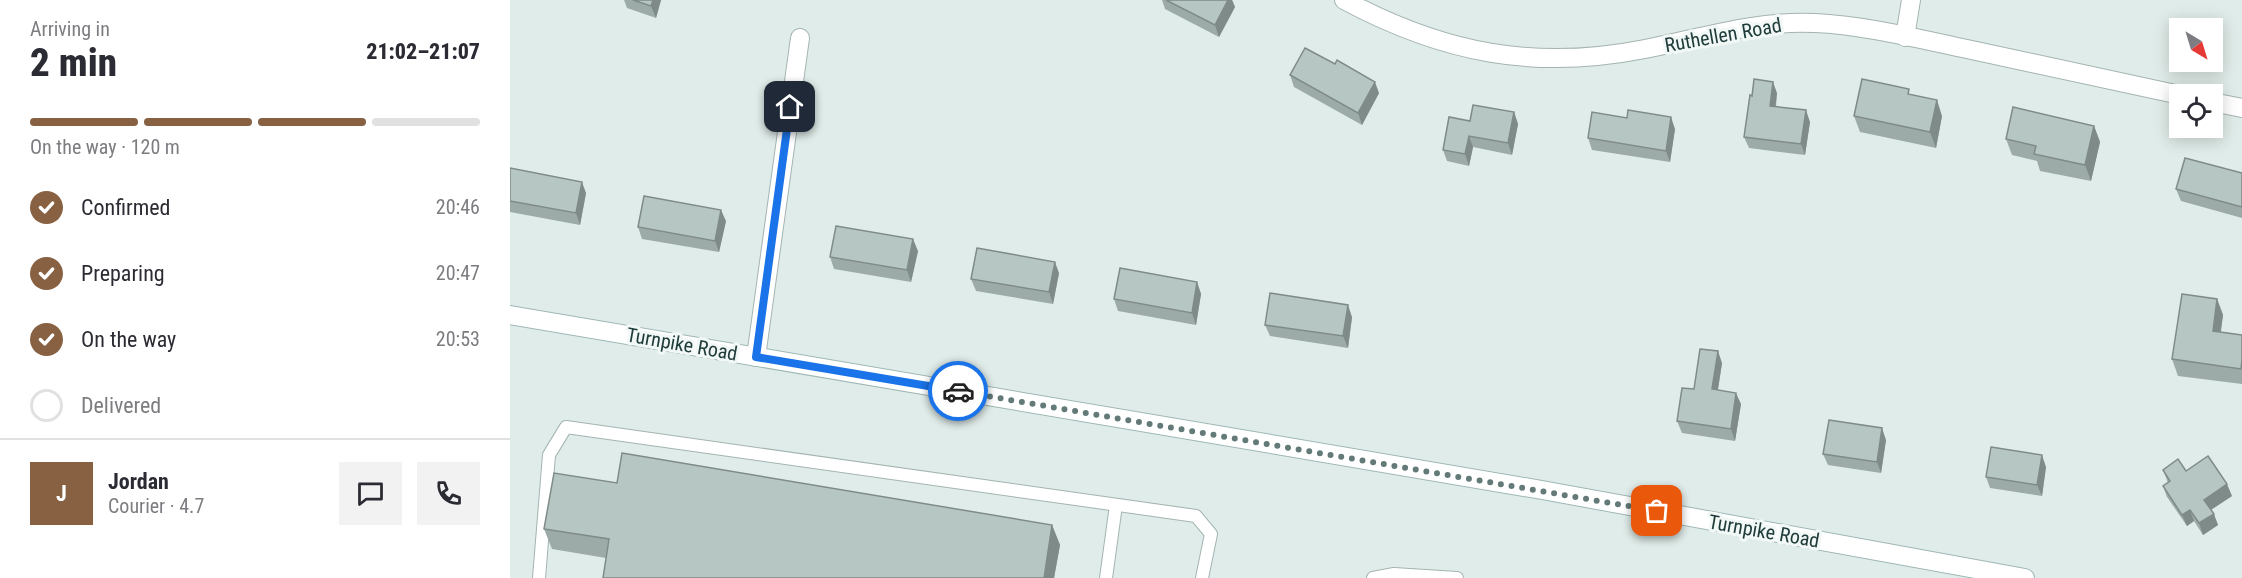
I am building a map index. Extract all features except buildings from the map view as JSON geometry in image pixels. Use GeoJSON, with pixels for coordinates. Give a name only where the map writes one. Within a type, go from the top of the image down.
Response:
{"type":"FeatureCollection","features":[{"type":"Feature","properties":{"kind":"main road","name":"Ruthellen Road"},"geometry":{"type":"LineString","coordinates":[[1344,0],[1423,36],[1485,53],[1517,58],[1552,59],[1600,56],[1643,50],[1755,26],[1785,23],[1825,24],[1905,37],[2169,92]]}},
{"type":"Feature","properties":{"kind":"main road"},"geometry":{"type":"LineString","coordinates":[[1905,37],[1911,0]]}},
{"type":"Feature","properties":{"kind":"main road"},"geometry":{"type":"LineString","coordinates":[[756,357],[800,38]]}},
{"type":"Feature","properties":{"kind":"main road"},"geometry":{"type":"LineString","coordinates":[[2223,104],[2242,108]]}},
{"type":"Feature","properties":{"kind":"main road","name":"Turnpike Road"},"geometry":{"type":"LineString","coordinates":[[510,315],[1530,488],[2025,578]]}},
{"type":"Feature","properties":{"kind":"lane"},"geometry":{"type":"LineString","coordinates":[[539,578],[549,455],[566,427],[1196,516],[1211,534],[1202,578]]}},
{"type":"Feature","properties":{"kind":"lane"},"geometry":{"type":"LineString","coordinates":[[1106,578],[1116,505]]}},
{"type":"Feature","properties":{"kind":"lane"},"geometry":{"type":"LineString","coordinates":[[1373,578],[1394,574],[1457,578]]}},
{"type":"Feature","properties":{"kind":"way so far"},"geometry":{"type":"LineString","coordinates":[[958,391],[1657,511]]}},
{"type":"Feature","properties":{"kind":"route"},"geometry":{"type":"LineString","coordinates":[[790,107],[756,357],[958,391]]}}]}
